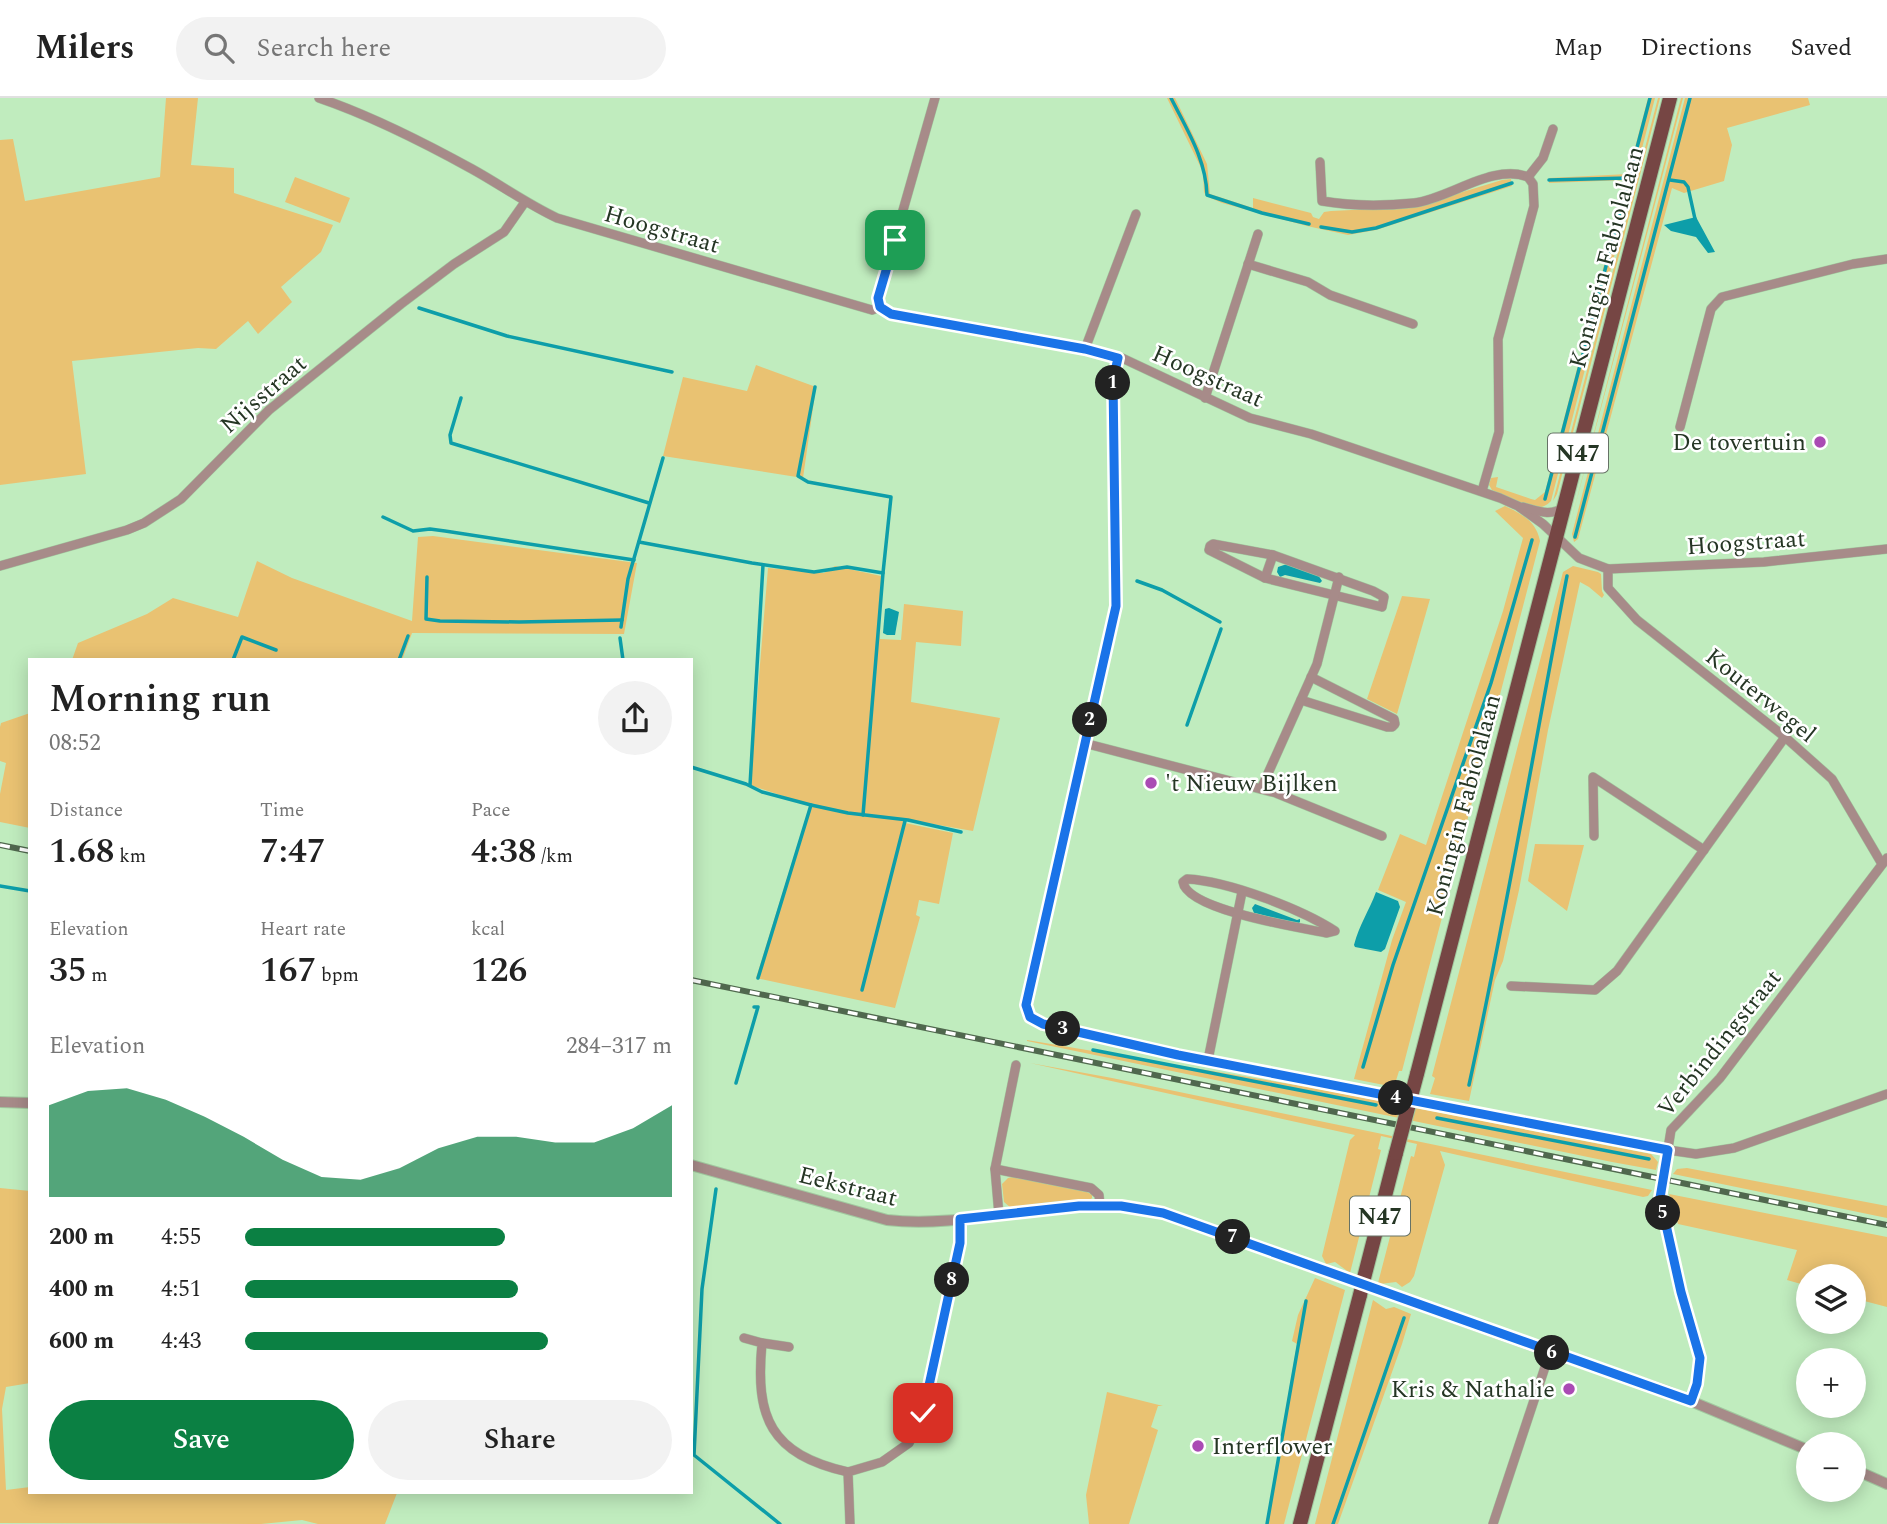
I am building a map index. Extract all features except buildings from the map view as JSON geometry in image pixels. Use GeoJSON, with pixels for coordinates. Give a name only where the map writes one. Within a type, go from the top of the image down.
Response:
{"type":"FeatureCollection","features":[{"type":"Feature","properties":{"kind":"main road","name":"Koningin Fabiolalaan"},"geometry":{"type":"LineString","coordinates":[[1300,1524],[1670,98]]}},
{"type":"Feature","properties":{"kind":"street","name":"Hoogstraat"},"geometry":{"type":"LineString","coordinates":[[319,98],[386,124],[557,218],[872,310],[880,307],[891,314],[1085,349],[1118,358],[1250,418],[1311,434],[1482,491],[1518,506],[1543,524],[1579,558],[1608,569],[1764,562],[1887,549]]}},
{"type":"Feature","properties":{"kind":"street"},"geometry":{"type":"LineString","coordinates":[[880,307],[878,298],[935,98]]}},
{"type":"Feature","properties":{"kind":"street"},"geometry":{"type":"LineString","coordinates":[[1528,177],[1543,158],[1553,129]]}},
{"type":"Feature","properties":{"kind":"street"},"geometry":{"type":"LineString","coordinates":[[1320,162],[1322,201],[1340,204],[1417,203],[1510,174],[1528,177],[1533,184],[1534,206],[1498,339],[1499,432],[1482,491]]}},
{"type":"Feature","properties":{"kind":"street","name":"Nijsstraat"},"geometry":{"type":"LineString","coordinates":[[0,566],[127,530],[167,509],[181,499],[269,410],[401,304],[454,264],[504,232],[524,202]]}},
{"type":"Feature","properties":{"kind":"street"},"geometry":{"type":"LineString","coordinates":[[1085,349],[1136,214]]}},
{"type":"Feature","properties":{"kind":"street"},"geometry":{"type":"LineString","coordinates":[[1205,398],[1258,234]]}},
{"type":"Feature","properties":{"kind":"street"},"geometry":{"type":"LineString","coordinates":[[1680,427],[1711,309],[1722,297],[1853,264],[1887,259]]}},
{"type":"Feature","properties":{"kind":"street"},"geometry":{"type":"LineString","coordinates":[[1248,264],[1308,282],[1330,295],[1413,324]]}},
{"type":"Feature","properties":{"kind":"street"},"geometry":{"type":"LineString","coordinates":[[1118,358],[1113,380],[1116,606],[1026,1005],[1035,1022],[1209,1060],[1696,1154],[1734,1148],[1887,1094]]}},
{"type":"Feature","properties":{"kind":"street"},"geometry":{"type":"LineString","coordinates":[[1518,506],[1549,513],[1564,507]]}},
{"type":"Feature","properties":{"kind":"street"},"geometry":{"type":"LineString","coordinates":[[1213,544],[1273,555],[1339,578],[1384,597],[1385,602],[1382,607],[1265,578],[1209,551],[1210,546],[1213,544]]}},
{"type":"Feature","properties":{"kind":"street"},"geometry":{"type":"LineString","coordinates":[[1265,578],[1273,555]]}},
{"type":"Feature","properties":{"kind":"street","name":"Kouterwegel"},"geometry":{"type":"LineString","coordinates":[[1608,569],[1608,588],[1637,620],[1785,737],[1832,779],[1885,861]]}},
{"type":"Feature","properties":{"kind":"street"},"geometry":{"type":"LineString","coordinates":[[1261,789],[1317,664],[1339,578]]}},
{"type":"Feature","properties":{"kind":"street"},"geometry":{"type":"LineString","coordinates":[[1301,700],[1387,727],[1395,724],[1394,719],[1311,677]]}},
{"type":"Feature","properties":{"kind":"street"},"geometry":{"type":"LineString","coordinates":[[1511,986],[1595,990],[1617,971],[1785,737]]}},
{"type":"Feature","properties":{"kind":"street"},"geometry":{"type":"LineString","coordinates":[[1084,743],[1261,789],[1382,836]]}},
{"type":"Feature","properties":{"kind":"street"},"geometry":{"type":"LineString","coordinates":[[1594,836],[1593,776],[1704,850]]}},
{"type":"Feature","properties":{"kind":"street","name":"Verbindingstraat"},"geometry":{"type":"LineString","coordinates":[[1691,1401],[1697,1384],[1700,1358],[1681,1292],[1660,1198],[1671,1130],[1720,1078],[1885,861]]}},
{"type":"Feature","properties":{"kind":"street"},"geometry":{"type":"LineString","coordinates":[[1187,879],[1199,880],[1241,892],[1304,914],[1335,932],[1327,933],[1236,914],[1189,892],[1183,882],[1187,879]]}},
{"type":"Feature","properties":{"kind":"street"},"geometry":{"type":"LineString","coordinates":[[1209,1060],[1241,892]]}},
{"type":"Feature","properties":{"kind":"street"},"geometry":{"type":"LineString","coordinates":[[999,1215],[995,1169],[1016,1065]]}},
{"type":"Feature","properties":{"kind":"street"},"geometry":{"type":"LineString","coordinates":[[0,1102],[28,1102]]}},
{"type":"Feature","properties":{"kind":"street","name":"Eekstraat"},"geometry":{"type":"LineString","coordinates":[[693,1167],[887,1220],[932,1222],[1100,1205],[1142,1209],[1183,1218],[1691,1401],[1796,1445]]}},
{"type":"Feature","properties":{"kind":"street"},"geometry":{"type":"LineString","coordinates":[[995,1169],[1091,1188],[1099,1195],[1100,1205]]}},
{"type":"Feature","properties":{"kind":"street"},"geometry":{"type":"LineString","coordinates":[[762,1343],[759,1390],[763,1407],[771,1424],[789,1446],[804,1458],[848,1472],[882,1462],[909,1443],[923,1413],[960,1243],[960,1219]]}},
{"type":"Feature","properties":{"kind":"street"},"geometry":{"type":"LineString","coordinates":[[744,1338],[789,1347]]}},
{"type":"Feature","properties":{"kind":"street"},"geometry":{"type":"LineString","coordinates":[[1493,1524],[1550,1352]]}},
{"type":"Feature","properties":{"kind":"street"},"geometry":{"type":"LineString","coordinates":[[848,1472],[850,1524]]}},
{"type":"Feature","properties":{"kind":"street"},"geometry":{"type":"LineString","coordinates":[[1866,1475],[1887,1484]]}},
{"type":"Feature","properties":{"kind":"shaded area"},"geometry":{"type":"Polygon","coordinates":[[[166,98],[198,98],[191,165],[234,168],[234,193],[333,225],[321,252],[281,287],[292,302],[258,334],[248,321],[216,349],[198,348],[72,361],[86,474],[0,485],[0,140],[13,139],[25,201],[160,177],[166,98]]]}},
{"type":"Feature","properties":{"kind":"shaded area"},"geometry":{"type":"Polygon","coordinates":[[[1167,98],[1175,98],[1207,164],[1210,194],[1253,208],[1253,198],[1311,213],[1319,219],[1324,212],[1331,211],[1413,207],[1502,180],[1511,179],[1512,186],[1376,230],[1348,235],[1307,226],[1222,203],[1206,196],[1203,172],[1167,98]]]}},
{"type":"Feature","properties":{"kind":"shaded area"},"geometry":{"type":"Polygon","coordinates":[[[1648,98],[1655,98],[1551,501],[1545,506],[1530,507],[1492,490],[1489,485],[1491,478],[1498,477],[1496,487],[1531,499],[1535,500],[1545,492],[1626,180],[1549,183],[1549,178],[1628,174],[1648,98]]]}},
{"type":"Feature","properties":{"kind":"shaded area"},"geometry":{"type":"Polygon","coordinates":[[[1658,98],[1557,494],[1553,501],[1658,98]]]}},
{"type":"Feature","properties":{"kind":"shaded area"},"geometry":{"type":"Polygon","coordinates":[[[1681,98],[1683,98],[1568,533],[1681,98]]]}},
{"type":"Feature","properties":{"kind":"shaded area"},"geometry":{"type":"Polygon","coordinates":[[[1685,98],[1808,98],[1810,105],[1727,128],[1732,145],[1724,181],[1684,193],[1672,188],[1578,539],[1574,542],[1572,534],[1685,98]]]}},
{"type":"Feature","properties":{"kind":"shaded area"},"geometry":{"type":"Polygon","coordinates":[[[295,177],[350,198],[340,223],[285,202],[295,177]]]}},
{"type":"Feature","properties":{"kind":"shaded area"},"geometry":{"type":"Polygon","coordinates":[[[756,365],[816,387],[803,478],[663,456],[683,377],[747,391],[756,365]]]}},
{"type":"Feature","properties":{"kind":"shaded area"},"geometry":{"type":"Polygon","coordinates":[[[1505,506],[1532,523],[1540,541],[1402,1071],[1399,1071],[1394,1087],[1354,1079],[1392,940],[1406,902],[1378,890],[1400,834],[1426,845],[1503,611],[1523,538],[1495,511],[1505,506]]]}},
{"type":"Feature","properties":{"kind":"shaded area"},"geometry":{"type":"Polygon","coordinates":[[[433,536],[637,563],[624,634],[412,633],[403,658],[73,658],[78,643],[147,614],[173,598],[238,617],[257,561],[292,578],[412,621],[418,537],[433,536]]]}},
{"type":"Feature","properties":{"kind":"shaded area"},"geometry":{"type":"Polygon","coordinates":[[[835,566],[881,576],[880,639],[901,640],[904,604],[963,611],[961,646],[916,642],[911,702],[1000,718],[973,831],[904,819],[905,823],[953,833],[939,904],[919,900],[916,915],[920,917],[895,1008],[756,978],[810,805],[750,785],[768,568],[824,573],[835,566]]]}},
{"type":"Feature","properties":{"kind":"shaded area"},"geometry":{"type":"Polygon","coordinates":[[[1573,566],[1601,574],[1604,595],[1602,598],[1580,582],[1548,730],[1519,890],[1503,961],[1495,980],[1469,1101],[1430,1094],[1435,1078],[1432,1076],[1563,572],[1573,566]]]}},
{"type":"Feature","properties":{"kind":"shaded area"},"geometry":{"type":"Polygon","coordinates":[[[1402,596],[1430,599],[1397,714],[1367,699],[1402,596]]]}},
{"type":"Feature","properties":{"kind":"shaded area"},"geometry":{"type":"Polygon","coordinates":[[[28,714],[28,828],[0,822],[0,794],[6,763],[0,761],[1,723],[28,714]]]}},
{"type":"Feature","properties":{"kind":"shaded area"},"geometry":{"type":"Polygon","coordinates":[[[1535,844],[1584,845],[1567,911],[1528,881],[1535,844]]]}},
{"type":"Feature","properties":{"kind":"shaded area"},"geometry":{"type":"Polygon","coordinates":[[[1027,1040],[1308,1087],[1651,1154],[1658,1162],[1656,1170],[1612,1162],[1027,1040]]]}},
{"type":"Feature","properties":{"kind":"shaded area"},"geometry":{"type":"Polygon","coordinates":[[[1030,1063],[1652,1190],[1648,1196],[1643,1197],[1440,1151],[1445,1165],[1414,1276],[1402,1287],[1396,1282],[1380,1284],[1378,1283],[1411,1156],[1414,1157],[1417,1144],[1381,1136],[1378,1149],[1381,1150],[1350,1273],[1335,1262],[1326,1264],[1322,1256],[1350,1140],[1355,1135],[1030,1063]]]}},
{"type":"Feature","properties":{"kind":"shaded area"},"geometry":{"type":"Polygon","coordinates":[[[1687,1168],[1887,1206],[1887,1218],[1673,1174],[1677,1169],[1687,1168]]]}},
{"type":"Feature","properties":{"kind":"shaded area"},"geometry":{"type":"Polygon","coordinates":[[[1012,1177],[1087,1192],[1092,1198],[1089,1201],[1011,1208],[1004,1202],[1002,1184],[1012,1177]]]}},
{"type":"Feature","properties":{"kind":"shaded area"},"geometry":{"type":"Polygon","coordinates":[[[0,1188],[28,1191],[28,1383],[6,1387],[2,1409],[6,1490],[28,1487],[28,1494],[397,1494],[385,1524],[318,1524],[302,1520],[261,1524],[0,1523],[0,1188]]]}},
{"type":"Feature","properties":{"kind":"shaded area"},"geometry":{"type":"Polygon","coordinates":[[[1669,1194],[1887,1237],[1887,1307],[1866,1301],[1866,1264],[1796,1264],[1796,1283],[1787,1280],[1797,1250],[1678,1224],[1669,1194]]]}},
{"type":"Feature","properties":{"kind":"shaded area"},"geometry":{"type":"Polygon","coordinates":[[[1315,1278],[1345,1290],[1284,1524],[1266,1524],[1297,1344],[1292,1341],[1298,1315],[1315,1278]]]}},
{"type":"Feature","properties":{"kind":"shaded area"},"geometry":{"type":"Polygon","coordinates":[[[1373,1300],[1386,1309],[1394,1307],[1411,1314],[1338,1524],[1315,1524],[1373,1300]]]}},
{"type":"Feature","properties":{"kind":"shaded area"},"geometry":{"type":"Polygon","coordinates":[[[1107,1392],[1163,1406],[1158,1406],[1151,1427],[1158,1430],[1129,1524],[1089,1524],[1086,1495],[1107,1392]]]}},
{"type":"Feature","properties":{"kind":"water"},"geometry":{"type":"Polygon","coordinates":[[[1696,217],[1715,252],[1708,253],[1696,237],[1671,231],[1664,225],[1696,217]]]}},
{"type":"Feature","properties":{"kind":"water"},"geometry":{"type":"Polygon","coordinates":[[[1287,564],[1318,575],[1322,581],[1320,583],[1285,575],[1280,577],[1278,567],[1287,564]]]}},
{"type":"Feature","properties":{"kind":"water"},"geometry":{"type":"Polygon","coordinates":[[[885,609],[899,612],[895,635],[883,633],[885,609]]]}},
{"type":"Feature","properties":{"kind":"water"},"geometry":{"type":"Polygon","coordinates":[[[1376,892],[1398,901],[1400,907],[1385,949],[1381,952],[1354,945],[1376,892]]]}},
{"type":"Feature","properties":{"kind":"water"},"geometry":{"type":"Polygon","coordinates":[[[1255,904],[1300,919],[1300,922],[1298,924],[1254,913],[1252,908],[1255,904]]]}},
{"type":"Feature","properties":{"kind":"waterway"},"geometry":{"type":"LineString","coordinates":[[1171,98],[1199,157],[1207,195],[1262,213],[1309,224]]}},
{"type":"Feature","properties":{"kind":"waterway"},"geometry":{"type":"LineString","coordinates":[[1545,499],[1650,98]]}},
{"type":"Feature","properties":{"kind":"waterway"},"geometry":{"type":"LineString","coordinates":[[1575,537],[1690,98]]}},
{"type":"Feature","properties":{"kind":"waterway"},"geometry":{"type":"LineString","coordinates":[[1549,180],[1628,178]]}},
{"type":"Feature","properties":{"kind":"waterway"},"geometry":{"type":"LineString","coordinates":[[1670,180],[1684,182],[1688,187],[1695,219]]}},
{"type":"Feature","properties":{"kind":"waterway"},"geometry":{"type":"LineString","coordinates":[[1321,227],[1352,232],[1376,228],[1512,183]]}},
{"type":"Feature","properties":{"kind":"waterway"},"geometry":{"type":"LineString","coordinates":[[419,308],[507,336],[672,372]]}},
{"type":"Feature","properties":{"kind":"waterway"},"geometry":{"type":"LineString","coordinates":[[639,542],[814,572],[847,567],[883,573],[891,497],[808,482],[798,476],[815,387]]}},
{"type":"Feature","properties":{"kind":"waterway"},"geometry":{"type":"LineString","coordinates":[[461,398],[450,435],[451,443],[649,503]]}},
{"type":"Feature","properties":{"kind":"waterway"},"geometry":{"type":"LineString","coordinates":[[621,627],[628,579],[663,458]]}},
{"type":"Feature","properties":{"kind":"waterway"},"geometry":{"type":"LineString","coordinates":[[383,517],[413,531],[430,529],[634,560]]}},
{"type":"Feature","properties":{"kind":"waterway"},"geometry":{"type":"LineString","coordinates":[[1363,1067],[1393,965],[1491,683],[1532,540]]}},
{"type":"Feature","properties":{"kind":"waterway"},"geometry":{"type":"LineString","coordinates":[[750,785],[763,565]]}},
{"type":"Feature","properties":{"kind":"waterway"},"geometry":{"type":"LineString","coordinates":[[863,815],[883,573]]}},
{"type":"Feature","properties":{"kind":"waterway"},"geometry":{"type":"LineString","coordinates":[[1469,1085],[1508,895],[1567,576]]}},
{"type":"Feature","properties":{"kind":"waterway"},"geometry":{"type":"LineString","coordinates":[[427,577],[426,619],[519,622],[622,620]]}},
{"type":"Feature","properties":{"kind":"waterway"},"geometry":{"type":"LineString","coordinates":[[1137,581],[1162,590],[1220,622]]}},
{"type":"Feature","properties":{"kind":"waterway"},"geometry":{"type":"LineString","coordinates":[[1187,725],[1221,629]]}},
{"type":"Feature","properties":{"kind":"waterway"},"geometry":{"type":"LineString","coordinates":[[400,658],[408,636]]}},
{"type":"Feature","properties":{"kind":"waterway"},"geometry":{"type":"LineString","coordinates":[[234,658],[242,637],[276,650]]}},
{"type":"Feature","properties":{"kind":"waterway"},"geometry":{"type":"LineString","coordinates":[[620,638],[623,658]]}},
{"type":"Feature","properties":{"kind":"waterway"},"geometry":{"type":"LineString","coordinates":[[693,768],[746,784],[762,792],[811,805],[848,813],[908,820],[961,832]]}},
{"type":"Feature","properties":{"kind":"waterway"},"geometry":{"type":"LineString","coordinates":[[758,978],[811,805]]}},
{"type":"Feature","properties":{"kind":"waterway"},"geometry":{"type":"LineString","coordinates":[[862,990],[905,821]]}},
{"type":"Feature","properties":{"kind":"waterway"},"geometry":{"type":"LineString","coordinates":[[0,886],[28,891]]}},
{"type":"Feature","properties":{"kind":"waterway"},"geometry":{"type":"LineString","coordinates":[[736,1083],[758,1007],[754,1007]]}},
{"type":"Feature","properties":{"kind":"waterway"},"geometry":{"type":"LineString","coordinates":[[1093,1050],[1376,1105]]}},
{"type":"Feature","properties":{"kind":"waterway"},"geometry":{"type":"LineString","coordinates":[[1437,1118],[1649,1159]]}},
{"type":"Feature","properties":{"kind":"waterway"},"geometry":{"type":"LineString","coordinates":[[716,1189],[702,1289],[694,1455],[780,1524]]}},
{"type":"Feature","properties":{"kind":"waterway"},"geometry":{"type":"LineString","coordinates":[[1267,1524],[1306,1301]]}},
{"type":"Feature","properties":{"kind":"waterway"},"geometry":{"type":"LineString","coordinates":[[1333,1524],[1404,1318]]}},
{"type":"Feature","properties":{"kind":"railway"},"geometry":{"type":"LineString","coordinates":[[0,845],[28,851]]}},
{"type":"Feature","properties":{"kind":"railway"},"geometry":{"type":"LineString","coordinates":[[693,980],[1887,1225]]}},
{"type":"Feature","properties":{"kind":"place","name":"De tovertuin"},"geometry":{"type":"Point","coordinates":[1820,442]}},
{"type":"Feature","properties":{"kind":"place","name":"'t Nieuw Bijlken"},"geometry":{"type":"Point","coordinates":[1151,783]}},
{"type":"Feature","properties":{"kind":"place","name":"Kris & Nathalie"},"geometry":{"type":"Point","coordinates":[1569,1389]}},
{"type":"Feature","properties":{"kind":"place","name":"Interflower"},"geometry":{"type":"Point","coordinates":[1198,1446]}},
{"type":"Feature","properties":{"kind":"route"},"geometry":{"type":"LineString","coordinates":[[895,240],[878,298],[880,307],[891,314],[1085,349],[1118,358],[1113,380],[1118,583],[1116,606],[1026,1005],[1030,1017],[1035,1022],[1178,1055],[1668,1150],[1660,1198],[1700,1364],[1691,1401],[1183,1218],[1121,1206],[1079,1206],[960,1219],[960,1243],[923,1413]]}}]}
